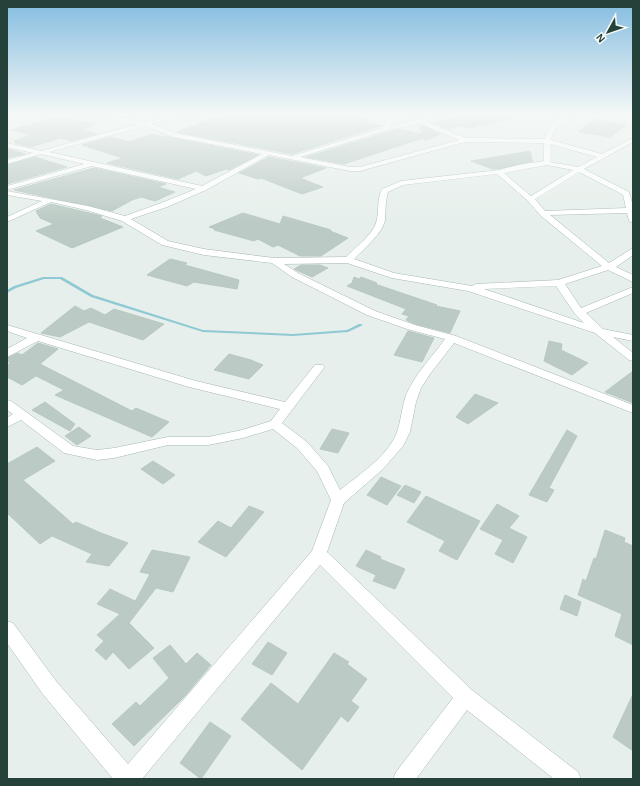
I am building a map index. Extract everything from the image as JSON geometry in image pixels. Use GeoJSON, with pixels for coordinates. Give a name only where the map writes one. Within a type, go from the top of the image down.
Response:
{"type":"FeatureCollection","features":[{"type":"Feature","properties":{"kind":"street"},"geometry":{"type":"LineString","coordinates":[[30,150],[203,188]]}},
{"type":"Feature","properties":{"kind":"street"},"geometry":{"type":"LineString","coordinates":[[7,162],[51,150]]}},
{"type":"Feature","properties":{"kind":"street"},"geometry":{"type":"LineString","coordinates":[[254,150],[337,168],[360,169],[430,150]]}},
{"type":"Feature","properties":{"kind":"street"},"geometry":{"type":"LineString","coordinates":[[292,158],[319,150]]}},
{"type":"Feature","properties":{"kind":"street"},"geometry":{"type":"LineString","coordinates":[[547,150],[547,164]]}},
{"type":"Feature","properties":{"kind":"street"},"geometry":{"type":"LineString","coordinates":[[579,150],[602,156]]}},
{"type":"Feature","properties":{"kind":"street"},"geometry":{"type":"LineString","coordinates":[[531,199],[579,169],[614,150]]}},
{"type":"Feature","properties":{"kind":"street"},"geometry":{"type":"LineString","coordinates":[[125,218],[164,205],[203,188],[269,153]]}},
{"type":"Feature","properties":{"kind":"street"},"geometry":{"type":"LineString","coordinates":[[7,188],[94,163]]}},
{"type":"Feature","properties":{"kind":"street"},"geometry":{"type":"LineString","coordinates":[[348,260],[378,229],[381,221],[381,205],[385,191],[401,183],[498,172],[518,167],[547,164],[579,169],[626,194],[632,210],[633,221]]}},
{"type":"Feature","properties":{"kind":"street"},"geometry":{"type":"LineString","coordinates":[[498,172],[531,199],[543,213],[609,267],[633,279]]}},
{"type":"Feature","properties":{"kind":"street"},"geometry":{"type":"LineString","coordinates":[[7,194],[50,200],[125,218],[165,243],[204,252],[274,261],[348,260],[392,275],[470,288],[599,331],[633,338]]}},
{"type":"Feature","properties":{"kind":"street"},"geometry":{"type":"LineString","coordinates":[[7,220],[50,200]]}},
{"type":"Feature","properties":{"kind":"street"},"geometry":{"type":"LineString","coordinates":[[543,213],[632,210]]}},
{"type":"Feature","properties":{"kind":"street"},"geometry":{"type":"LineString","coordinates":[[470,288],[559,283],[609,267],[633,251]]}},
{"type":"Feature","properties":{"kind":"street"},"geometry":{"type":"LineString","coordinates":[[274,261],[295,275],[371,313],[411,327],[452,338],[633,409]]}},
{"type":"Feature","properties":{"kind":"street"},"geometry":{"type":"LineString","coordinates":[[559,283],[579,312],[599,331],[633,358]]}},
{"type":"Feature","properties":{"kind":"street"},"geometry":{"type":"LineString","coordinates":[[579,312],[633,290]]}},
{"type":"Feature","properties":{"kind":"street"},"geometry":{"type":"LineString","coordinates":[[7,328],[193,384],[288,407]]}},
{"type":"Feature","properties":{"kind":"street"},"geometry":{"type":"LineString","coordinates":[[7,354],[36,337]]}},
{"type":"Feature","properties":{"kind":"street"},"geometry":{"type":"LineString","coordinates":[[7,629],[49,687],[128,779],[319,554],[338,500],[388,455],[399,442],[408,418],[412,396],[421,380],[452,338]]}},
{"type":"Feature","properties":{"kind":"street"},"geometry":{"type":"LineString","coordinates":[[7,404],[69,450],[97,455],[114,453],[168,441],[208,441],[243,434],[275,424],[319,366]]}},
{"type":"Feature","properties":{"kind":"street"},"geometry":{"type":"LineString","coordinates":[[7,423],[22,415]]}},
{"type":"Feature","properties":{"kind":"street"},"geometry":{"type":"LineString","coordinates":[[275,424],[302,445],[323,469],[338,500]]}},
{"type":"Feature","properties":{"kind":"street"},"geometry":{"type":"LineString","coordinates":[[319,554],[465,697],[571,779]]}},
{"type":"Feature","properties":{"kind":"street"},"geometry":{"type":"LineString","coordinates":[[403,779],[465,697]]}},
{"type":"Feature","properties":{"kind":"building"},"geometry":{"type":"Polygon","coordinates":[[[7,150],[25,154],[7,158],[7,150]]]}},
{"type":"Feature","properties":{"kind":"building"},"geometry":{"type":"Polygon","coordinates":[[[97,150],[232,150],[258,155],[229,170],[226,169],[206,176],[196,171],[178,179],[107,163],[123,158],[97,150]]]}},
{"type":"Feature","properties":{"kind":"building"},"geometry":{"type":"Polygon","coordinates":[[[269,150],[306,150],[292,154],[269,150]]]}},
{"type":"Feature","properties":{"kind":"building"},"geometry":{"type":"Polygon","coordinates":[[[330,150],[388,150],[344,164],[306,157],[330,150]]]}},
{"type":"Feature","properties":{"kind":"building"},"geometry":{"type":"Polygon","coordinates":[[[530,151],[532,159],[530,160],[533,161],[499,169],[493,169],[471,161],[530,151]]]}},
{"type":"Feature","properties":{"kind":"building"},"geometry":{"type":"Polygon","coordinates":[[[35,157],[67,167],[7,184],[7,165],[35,157]]]}},
{"type":"Feature","properties":{"kind":"building"},"geometry":{"type":"Polygon","coordinates":[[[269,157],[326,168],[300,178],[323,187],[302,194],[261,178],[258,179],[239,173],[269,157]]]}},
{"type":"Feature","properties":{"kind":"building"},"geometry":{"type":"Polygon","coordinates":[[[94,168],[166,184],[158,187],[175,192],[155,201],[141,197],[132,200],[112,211],[14,190],[94,168]]]}},
{"type":"Feature","properties":{"kind":"building"},"geometry":{"type":"Polygon","coordinates":[[[51,204],[102,216],[100,218],[123,227],[72,248],[36,231],[54,224],[40,218],[36,211],[51,204]]]}},
{"type":"Feature","properties":{"kind":"building"},"geometry":{"type":"Polygon","coordinates":[[[243,213],[280,224],[283,216],[331,230],[330,231],[348,238],[321,256],[300,256],[278,245],[273,247],[258,239],[254,241],[214,230],[215,229],[209,227],[243,213]]]}},
{"type":"Feature","properties":{"kind":"building"},"geometry":{"type":"Polygon","coordinates":[[[170,259],[187,263],[185,265],[239,280],[237,289],[194,282],[187,286],[147,275],[170,259]]]}},
{"type":"Feature","properties":{"kind":"building"},"geometry":{"type":"Polygon","coordinates":[[[301,265],[320,265],[328,268],[312,277],[294,269],[301,265]]]}},
{"type":"Feature","properties":{"kind":"building"},"geometry":{"type":"Polygon","coordinates":[[[354,277],[359,279],[361,277],[377,283],[375,284],[437,305],[436,306],[460,311],[450,333],[415,324],[406,320],[409,316],[402,314],[406,309],[347,286],[352,283],[354,277]]]}},
{"type":"Feature","properties":{"kind":"building"},"geometry":{"type":"Polygon","coordinates":[[[75,306],[84,311],[91,308],[105,315],[114,309],[164,324],[143,340],[89,322],[60,337],[41,333],[75,306]]]}},
{"type":"Feature","properties":{"kind":"building"},"geometry":{"type":"Polygon","coordinates":[[[408,331],[434,338],[422,362],[394,355],[408,331]]]}},
{"type":"Feature","properties":{"kind":"building"},"geometry":{"type":"Polygon","coordinates":[[[549,341],[562,344],[561,350],[588,363],[572,375],[544,361],[549,341]]]}},
{"type":"Feature","properties":{"kind":"building"},"geometry":{"type":"Polygon","coordinates":[[[38,343],[58,349],[40,364],[132,411],[136,408],[169,422],[152,437],[55,395],[64,390],[36,376],[22,385],[7,377],[7,365],[11,363],[7,361],[7,358],[18,353],[22,355],[38,343]]]}},
{"type":"Feature","properties":{"kind":"building"},"geometry":{"type":"Polygon","coordinates":[[[229,354],[263,365],[249,379],[214,370],[229,354]]]}},
{"type":"Feature","properties":{"kind":"building"},"geometry":{"type":"Polygon","coordinates":[[[633,371],[633,403],[605,392],[633,371]]]}},
{"type":"Feature","properties":{"kind":"building"},"geometry":{"type":"Polygon","coordinates":[[[475,394],[498,403],[468,424],[456,417],[475,394]]]}},
{"type":"Feature","properties":{"kind":"building"},"geometry":{"type":"Polygon","coordinates":[[[45,402],[75,424],[70,431],[32,410],[45,402]]]}},
{"type":"Feature","properties":{"kind":"building"},"geometry":{"type":"Polygon","coordinates":[[[79,427],[91,436],[77,445],[65,436],[79,427]]]}},
{"type":"Feature","properties":{"kind":"building"},"geometry":{"type":"Polygon","coordinates":[[[332,429],[349,433],[338,453],[320,449],[332,429]]]}},
{"type":"Feature","properties":{"kind":"building"},"geometry":{"type":"Polygon","coordinates":[[[567,430],[577,436],[549,488],[554,490],[547,502],[529,495],[567,430]]]}},
{"type":"Feature","properties":{"kind":"building"},"geometry":{"type":"Polygon","coordinates":[[[37,447],[55,461],[23,480],[73,524],[76,522],[128,543],[109,566],[86,562],[92,554],[52,536],[40,544],[7,513],[7,464],[37,447]]]}},
{"type":"Feature","properties":{"kind":"building"},"geometry":{"type":"Polygon","coordinates":[[[153,461],[175,475],[163,484],[141,469],[153,461]]]}},
{"type":"Feature","properties":{"kind":"building"},"geometry":{"type":"Polygon","coordinates":[[[381,477],[401,486],[387,505],[367,495],[381,477]]]}},
{"type":"Feature","properties":{"kind":"building"},"geometry":{"type":"Polygon","coordinates":[[[405,485],[421,492],[414,503],[397,495],[405,485]]]}},
{"type":"Feature","properties":{"kind":"building"},"geometry":{"type":"Polygon","coordinates":[[[426,496],[480,521],[457,560],[439,551],[445,541],[407,522],[426,496]]]}},
{"type":"Feature","properties":{"kind":"building"},"geometry":{"type":"Polygon","coordinates":[[[497,504],[519,516],[509,528],[527,537],[513,563],[495,554],[503,540],[480,529],[497,504]]]}},
{"type":"Feature","properties":{"kind":"building"},"geometry":{"type":"Polygon","coordinates":[[[249,506],[264,512],[226,557],[198,542],[218,521],[231,528],[249,506]]]}},
{"type":"Feature","properties":{"kind":"building"},"geometry":{"type":"Polygon","coordinates":[[[605,530],[625,538],[624,542],[633,546],[633,645],[615,636],[622,614],[578,595],[583,579],[586,581],[594,558],[596,559],[605,530]]]}},
{"type":"Feature","properties":{"kind":"building"},"geometry":{"type":"Polygon","coordinates":[[[152,550],[190,557],[173,592],[156,588],[129,623],[154,648],[129,669],[113,652],[106,660],[95,650],[104,641],[97,635],[120,614],[97,604],[110,589],[135,601],[150,574],[140,572],[152,550]]]}},
{"type":"Feature","properties":{"kind":"building"},"geometry":{"type":"Polygon","coordinates":[[[366,550],[381,557],[380,559],[405,569],[395,589],[373,581],[376,575],[356,566],[366,550]]]}},
{"type":"Feature","properties":{"kind":"building"},"geometry":{"type":"Polygon","coordinates":[[[565,595],[581,602],[577,616],[560,609],[565,595]]]}},
{"type":"Feature","properties":{"kind":"building"},"geometry":{"type":"Polygon","coordinates":[[[268,642],[287,653],[272,675],[252,664],[268,642]]]}},
{"type":"Feature","properties":{"kind":"building"},"geometry":{"type":"Polygon","coordinates":[[[170,645],[186,664],[197,653],[211,665],[185,696],[134,746],[112,724],[136,702],[140,706],[169,678],[153,658],[170,645]]]}},
{"type":"Feature","properties":{"kind":"building"},"geometry":{"type":"Polygon","coordinates":[[[334,653],[349,662],[347,664],[367,679],[351,701],[359,707],[348,722],[341,716],[302,770],[241,719],[271,683],[298,704],[334,653]]]}},
{"type":"Feature","properties":{"kind":"building"},"geometry":{"type":"Polygon","coordinates":[[[633,694],[633,751],[613,737],[633,694]]]}},
{"type":"Feature","properties":{"kind":"building"},"geometry":{"type":"Polygon","coordinates":[[[210,722],[231,736],[201,779],[180,763],[210,722]]]}},
{"type":"Feature","properties":{"kind":"waterway"},"geometry":{"type":"LineString","coordinates":[[7,292],[15,287],[44,278],[61,278],[92,296],[203,331],[293,335],[348,331],[361,325]]}}]}
